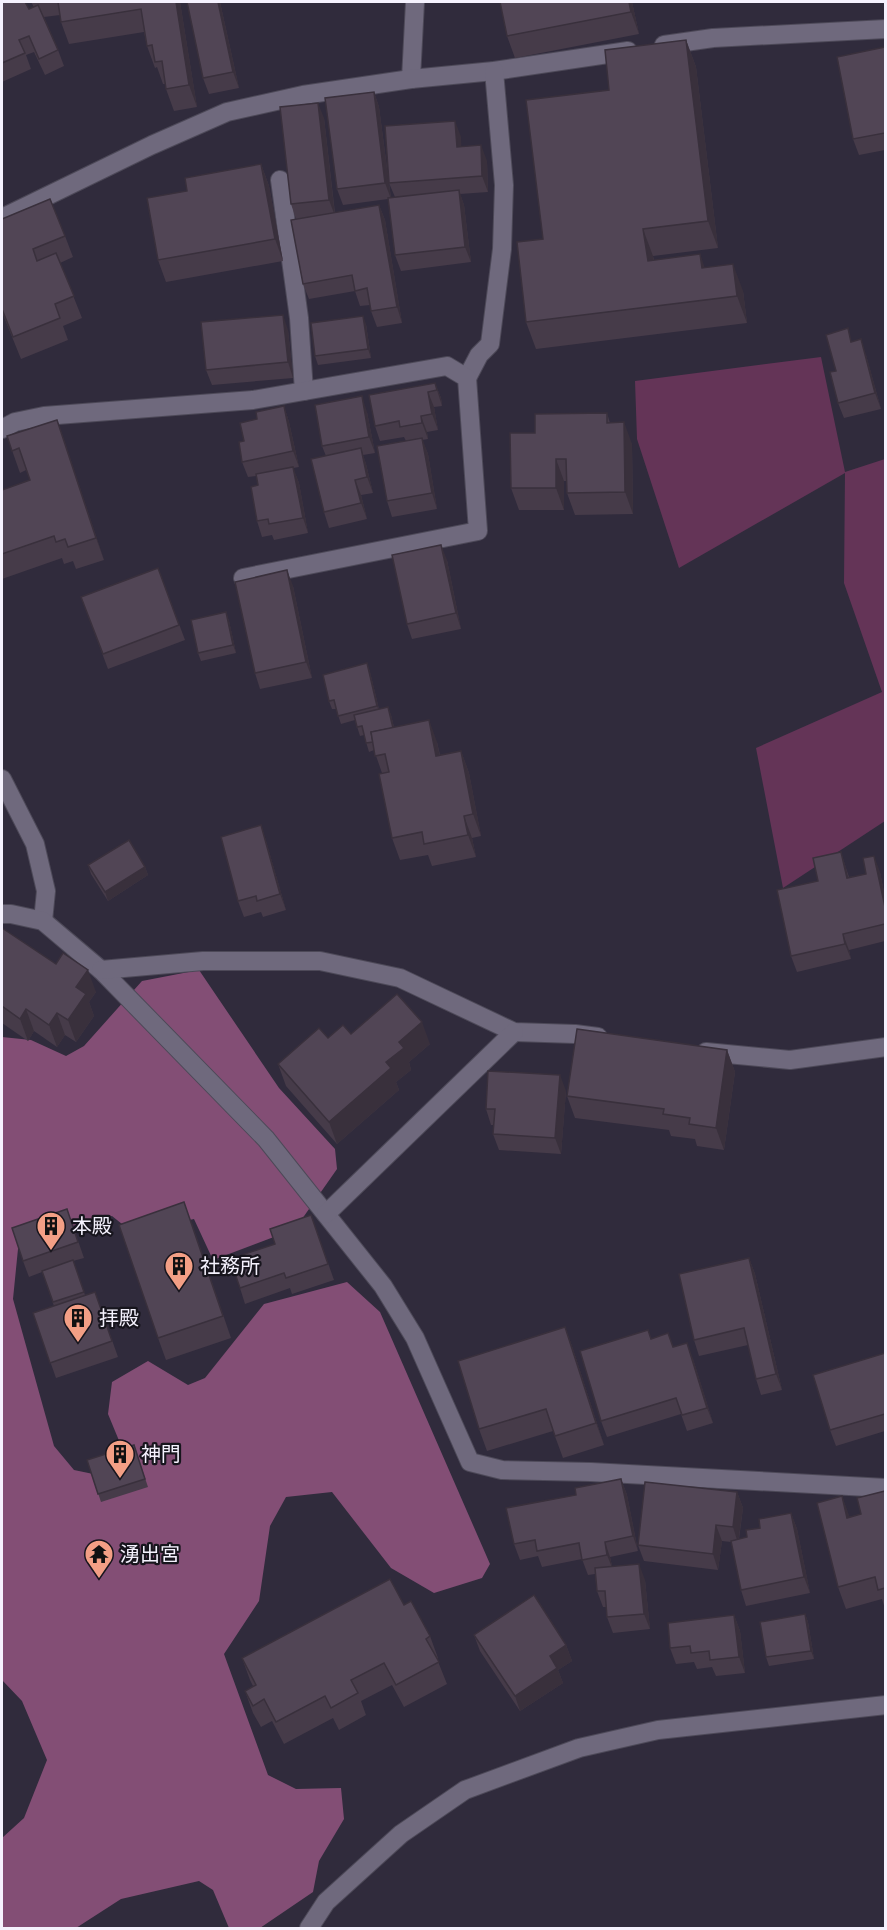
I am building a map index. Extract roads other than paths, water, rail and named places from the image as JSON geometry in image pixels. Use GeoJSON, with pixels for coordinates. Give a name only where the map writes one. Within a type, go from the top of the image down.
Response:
{"type":"FeatureCollection","features":[{"type":"Feature","properties":{"kind":"street"},"geometry":{"type":"LineString","coordinates":[[411,79],[415,2]]}},
{"type":"Feature","properties":{"kind":"street"},"geometry":{"type":"LineString","coordinates":[[2,218],[152,145],[227,112],[303,95],[411,79],[494,71],[713,38],[885,29]]}},
{"type":"Feature","properties":{"kind":"street"},"geometry":{"type":"LineString","coordinates":[[243,578],[477,531],[467,378],[479,355],[490,344],[502,249],[504,185],[494,71]]}},
{"type":"Feature","properties":{"kind":"street"},"geometry":{"type":"LineString","coordinates":[[280,180],[299,318],[304,391]]}},
{"type":"Feature","properties":{"kind":"street"},"geometry":{"type":"LineString","coordinates":[[2,429],[15,422],[44,416],[253,400],[447,366],[467,378]]}},
{"type":"Feature","properties":{"kind":"street"},"geometry":{"type":"LineString","coordinates":[[2,779],[35,844],[46,891],[43,921]]}},
{"type":"Feature","properties":{"kind":"street"},"geometry":{"type":"LineString","coordinates":[[2,914],[43,921],[101,970],[266,1138],[383,1286],[415,1338],[470,1462],[502,1470],[591,1472],[885,1488]]}},
{"type":"Feature","properties":{"kind":"street"},"geometry":{"type":"LineString","coordinates":[[101,970],[203,962],[320,961],[400,978],[514,1032],[575,1034],[620,1040]]}},
{"type":"Feature","properties":{"kind":"street"},"geometry":{"type":"LineString","coordinates":[[326,1214],[514,1032]]}},
{"type":"Feature","properties":{"kind":"street"},"geometry":{"type":"LineString","coordinates":[[689,1049],[790,1060],[885,1047]]}},
{"type":"Feature","properties":{"kind":"street"},"geometry":{"type":"LineString","coordinates":[[309,1929],[326,1902],[401,1834],[465,1790],[579,1748],[658,1730],[885,1705]]}},
{"type":"Feature","properties":{"kind":"place","name":"本殿"},"geometry":{"type":"Point","coordinates":[51,1252]}},
{"type":"Feature","properties":{"kind":"place","name":"社務所"},"geometry":{"type":"Point","coordinates":[179,1292]}},
{"type":"Feature","properties":{"kind":"place","name":"拝殿"},"geometry":{"type":"Point","coordinates":[78,1344]}},
{"type":"Feature","properties":{"kind":"place","name":"神門"},"geometry":{"type":"Point","coordinates":[120,1480]}},
{"type":"Feature","properties":{"kind":"place","name":"湧出宮"},"geometry":{"type":"Point","coordinates":[99,1580]}}]}
